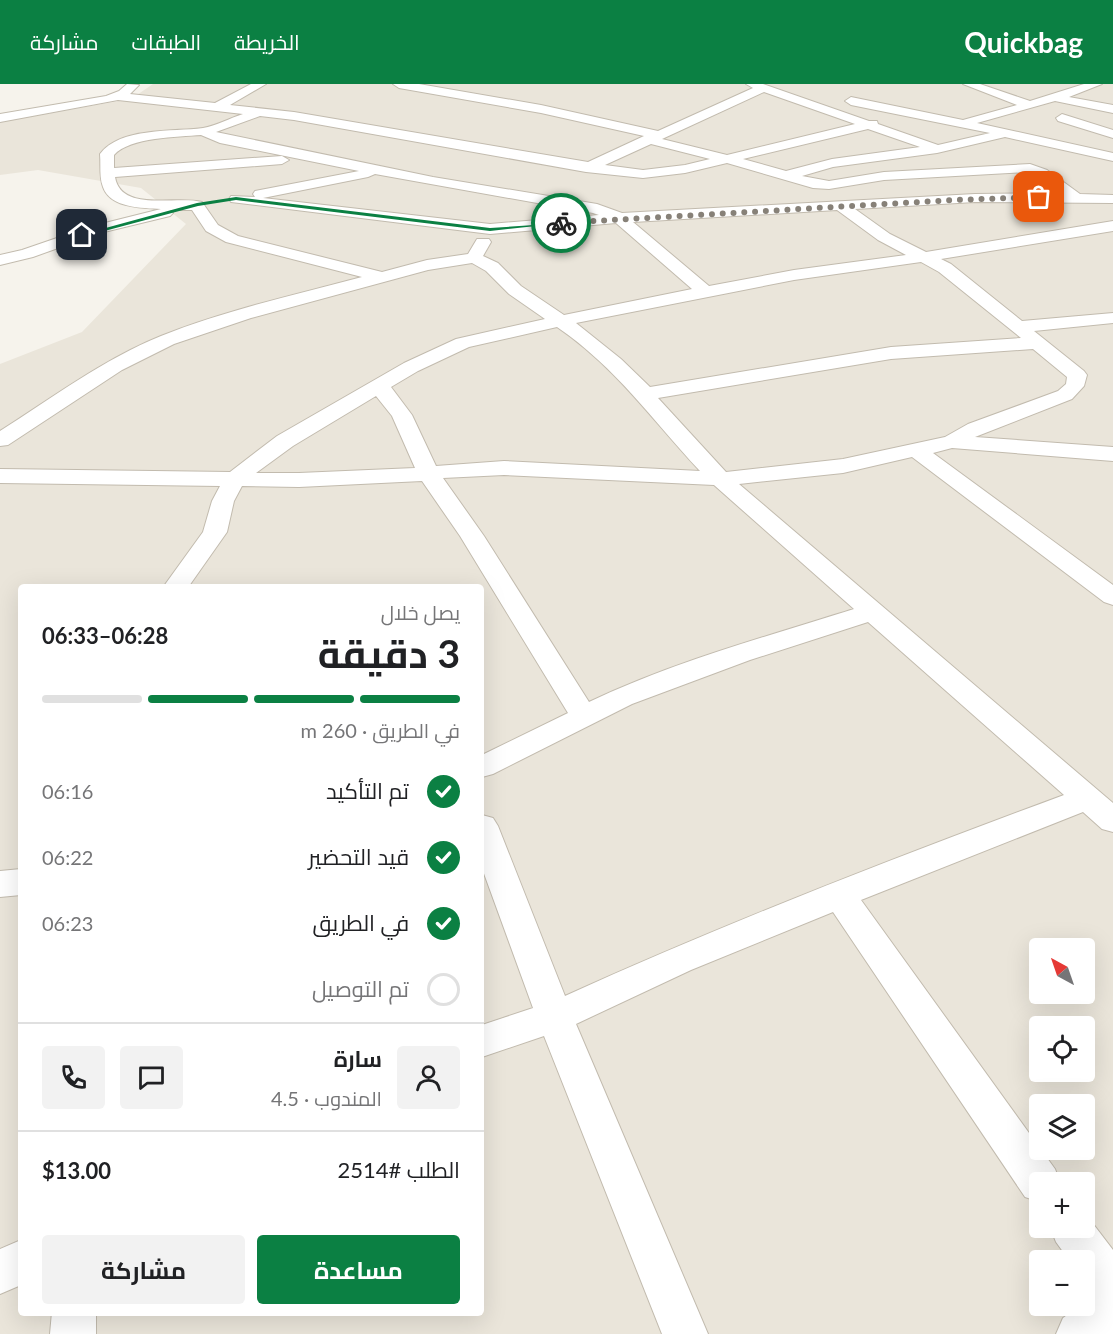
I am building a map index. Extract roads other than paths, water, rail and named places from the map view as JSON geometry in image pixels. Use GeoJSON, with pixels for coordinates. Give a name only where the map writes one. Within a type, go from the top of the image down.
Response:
{"type":"FeatureCollection","features":[{"type":"Feature","properties":{"kind":"street"},"geometry":{"type":"LineString","coordinates":[[118,96],[135,84]]}},
{"type":"Feature","properties":{"kind":"street"},"geometry":{"type":"LineString","coordinates":[[217,107],[260,84]]}},
{"type":"Feature","properties":{"kind":"street"},"geometry":{"type":"LineString","coordinates":[[399,84],[513,103],[653,137],[823,186],[873,177],[1034,169],[1083,197],[1113,219]]}},
{"type":"Feature","properties":{"kind":"street"},"geometry":{"type":"LineString","coordinates":[[969,84],[1029,105]]}},
{"type":"Feature","properties":{"kind":"street"},"geometry":{"type":"LineString","coordinates":[[960,123],[1096,84]]}},
{"type":"Feature","properties":{"kind":"street"},"geometry":{"type":"LineString","coordinates":[[568,179],[587,167],[687,122],[758,86],[872,124],[937,149],[970,171]]}},
{"type":"Feature","properties":{"kind":"street"},"geometry":{"type":"LineString","coordinates":[[840,113],[863,87]]}},
{"type":"Feature","properties":{"kind":"street"},"geometry":{"type":"LineString","coordinates":[[989,92],[1007,87]]}},
{"type":"Feature","properties":{"kind":"street"},"geometry":{"type":"LineString","coordinates":[[0,118],[118,96],[316,120],[587,167],[651,174],[728,159],[872,124]]}},
{"type":"Feature","properties":{"kind":"street"},"geometry":{"type":"LineString","coordinates":[[1052,97],[1113,109]]}},
{"type":"Feature","properties":{"kind":"street"},"geometry":{"type":"LineString","coordinates":[[851,101],[1113,157]]}},
{"type":"Feature","properties":{"kind":"street"},"geometry":{"type":"LineString","coordinates":[[0,109],[15,116]]}},
{"type":"Feature","properties":{"kind":"street"},"geometry":{"type":"LineString","coordinates":[[260,112],[208,131],[135,139],[113,146],[107,154],[111,190],[125,200],[147,204],[218,202],[490,229],[620,218],[975,198],[1113,199]]}},
{"type":"Feature","properties":{"kind":"street"},"geometry":{"type":"LineString","coordinates":[[668,118],[687,122]]}},
{"type":"Feature","properties":{"kind":"street"},"geometry":{"type":"LineString","coordinates":[[1062,118],[1113,134]]}},
{"type":"Feature","properties":{"kind":"street"},"geometry":{"type":"LineString","coordinates":[[208,131],[206,134],[212,137],[377,170],[597,209],[620,218],[706,292]]}},
{"type":"Feature","properties":{"kind":"street"},"geometry":{"type":"LineString","coordinates":[[786,176],[852,159],[937,149],[1005,133]]}},
{"type":"Feature","properties":{"kind":"street"},"geometry":{"type":"LineString","coordinates":[[109,172],[317,158]]}},
{"type":"Feature","properties":{"kind":"street"},"geometry":{"type":"LineString","coordinates":[[0,260],[27,254],[102,228],[377,170]]}},
{"type":"Feature","properties":{"kind":"street"},"geometry":{"type":"LineString","coordinates":[[538,199],[554,189]]}},
{"type":"Feature","properties":{"kind":"street"},"geometry":{"type":"LineString","coordinates":[[218,202],[212,228],[232,239],[384,278]]}},
{"type":"Feature","properties":{"kind":"street"},"geometry":{"type":"LineString","coordinates":[[0,476],[234,480],[340,479],[504,468],[720,479],[793,473],[917,451],[952,442],[975,428],[1065,395],[1074,388],[1077,375],[961,280],[925,257],[884,237],[841,206]]}},
{"type":"Feature","properties":{"kind":"street"},"geometry":{"type":"LineString","coordinates":[[178,584],[215,531],[223,501],[234,480],[285,441],[436,354],[463,343],[561,321],[829,269],[925,257],[1113,226]]}},
{"type":"Feature","properties":{"kind":"street"},"geometry":{"type":"LineString","coordinates":[[474,258],[490,229]]}},
{"type":"Feature","properties":{"kind":"street"},"geometry":{"type":"LineString","coordinates":[[0,440],[115,366],[167,340],[245,314],[427,265],[474,258],[487,263],[515,290],[561,321],[614,363],[646,394],[680,437],[720,479],[1113,821]]}},
{"type":"Feature","properties":{"kind":"street"},"geometry":{"type":"LineString","coordinates":[[1017,327],[1113,318]]}},
{"type":"Feature","properties":{"kind":"street"},"geometry":{"type":"LineString","coordinates":[[646,394],[891,353],[1036,343]]}},
{"type":"Feature","properties":{"kind":"street"},"geometry":{"type":"LineString","coordinates":[[379,386],[402,415],[428,473],[472,536],[583,715]]}},
{"type":"Feature","properties":{"kind":"street"},"geometry":{"type":"LineString","coordinates":[[952,442],[1113,454]]}},
{"type":"Feature","properties":{"kind":"street"},"geometry":{"type":"LineString","coordinates":[[917,451],[1113,597]]}},
{"type":"Feature","properties":{"kind":"street"},"geometry":{"type":"LineString","coordinates":[[484,766],[583,715],[678,675],[872,612]]}},
{"type":"Feature","properties":{"kind":"street"},"geometry":{"type":"LineString","coordinates":[[484,1040],[555,1017],[679,960],[1086,799]]}},
{"type":"Feature","properties":{"kind":"street"},"geometry":{"type":"LineString","coordinates":[[484,831],[555,1017],[685,1334]]}},
{"type":"Feature","properties":{"kind":"street"},"geometry":{"type":"LineString","coordinates":[[0,884],[18,882]]}},
{"type":"Feature","properties":{"kind":"street"},"geometry":{"type":"LineString","coordinates":[[840,896],[1032,1172]]}},
{"type":"Feature","properties":{"kind":"street"},"geometry":{"type":"LineString","coordinates":[[1079,1238],[1113,1287]]}},
{"type":"Feature","properties":{"kind":"street"},"geometry":{"type":"LineString","coordinates":[[0,1272],[18,1263]]}},
{"type":"Feature","properties":{"kind":"street"},"geometry":{"type":"LineString","coordinates":[[1079,1334],[1113,1309]]}},
{"type":"Feature","properties":{"kind":"street"},"geometry":{"type":"LineString","coordinates":[[73,1334],[74,1316]]}}]}
